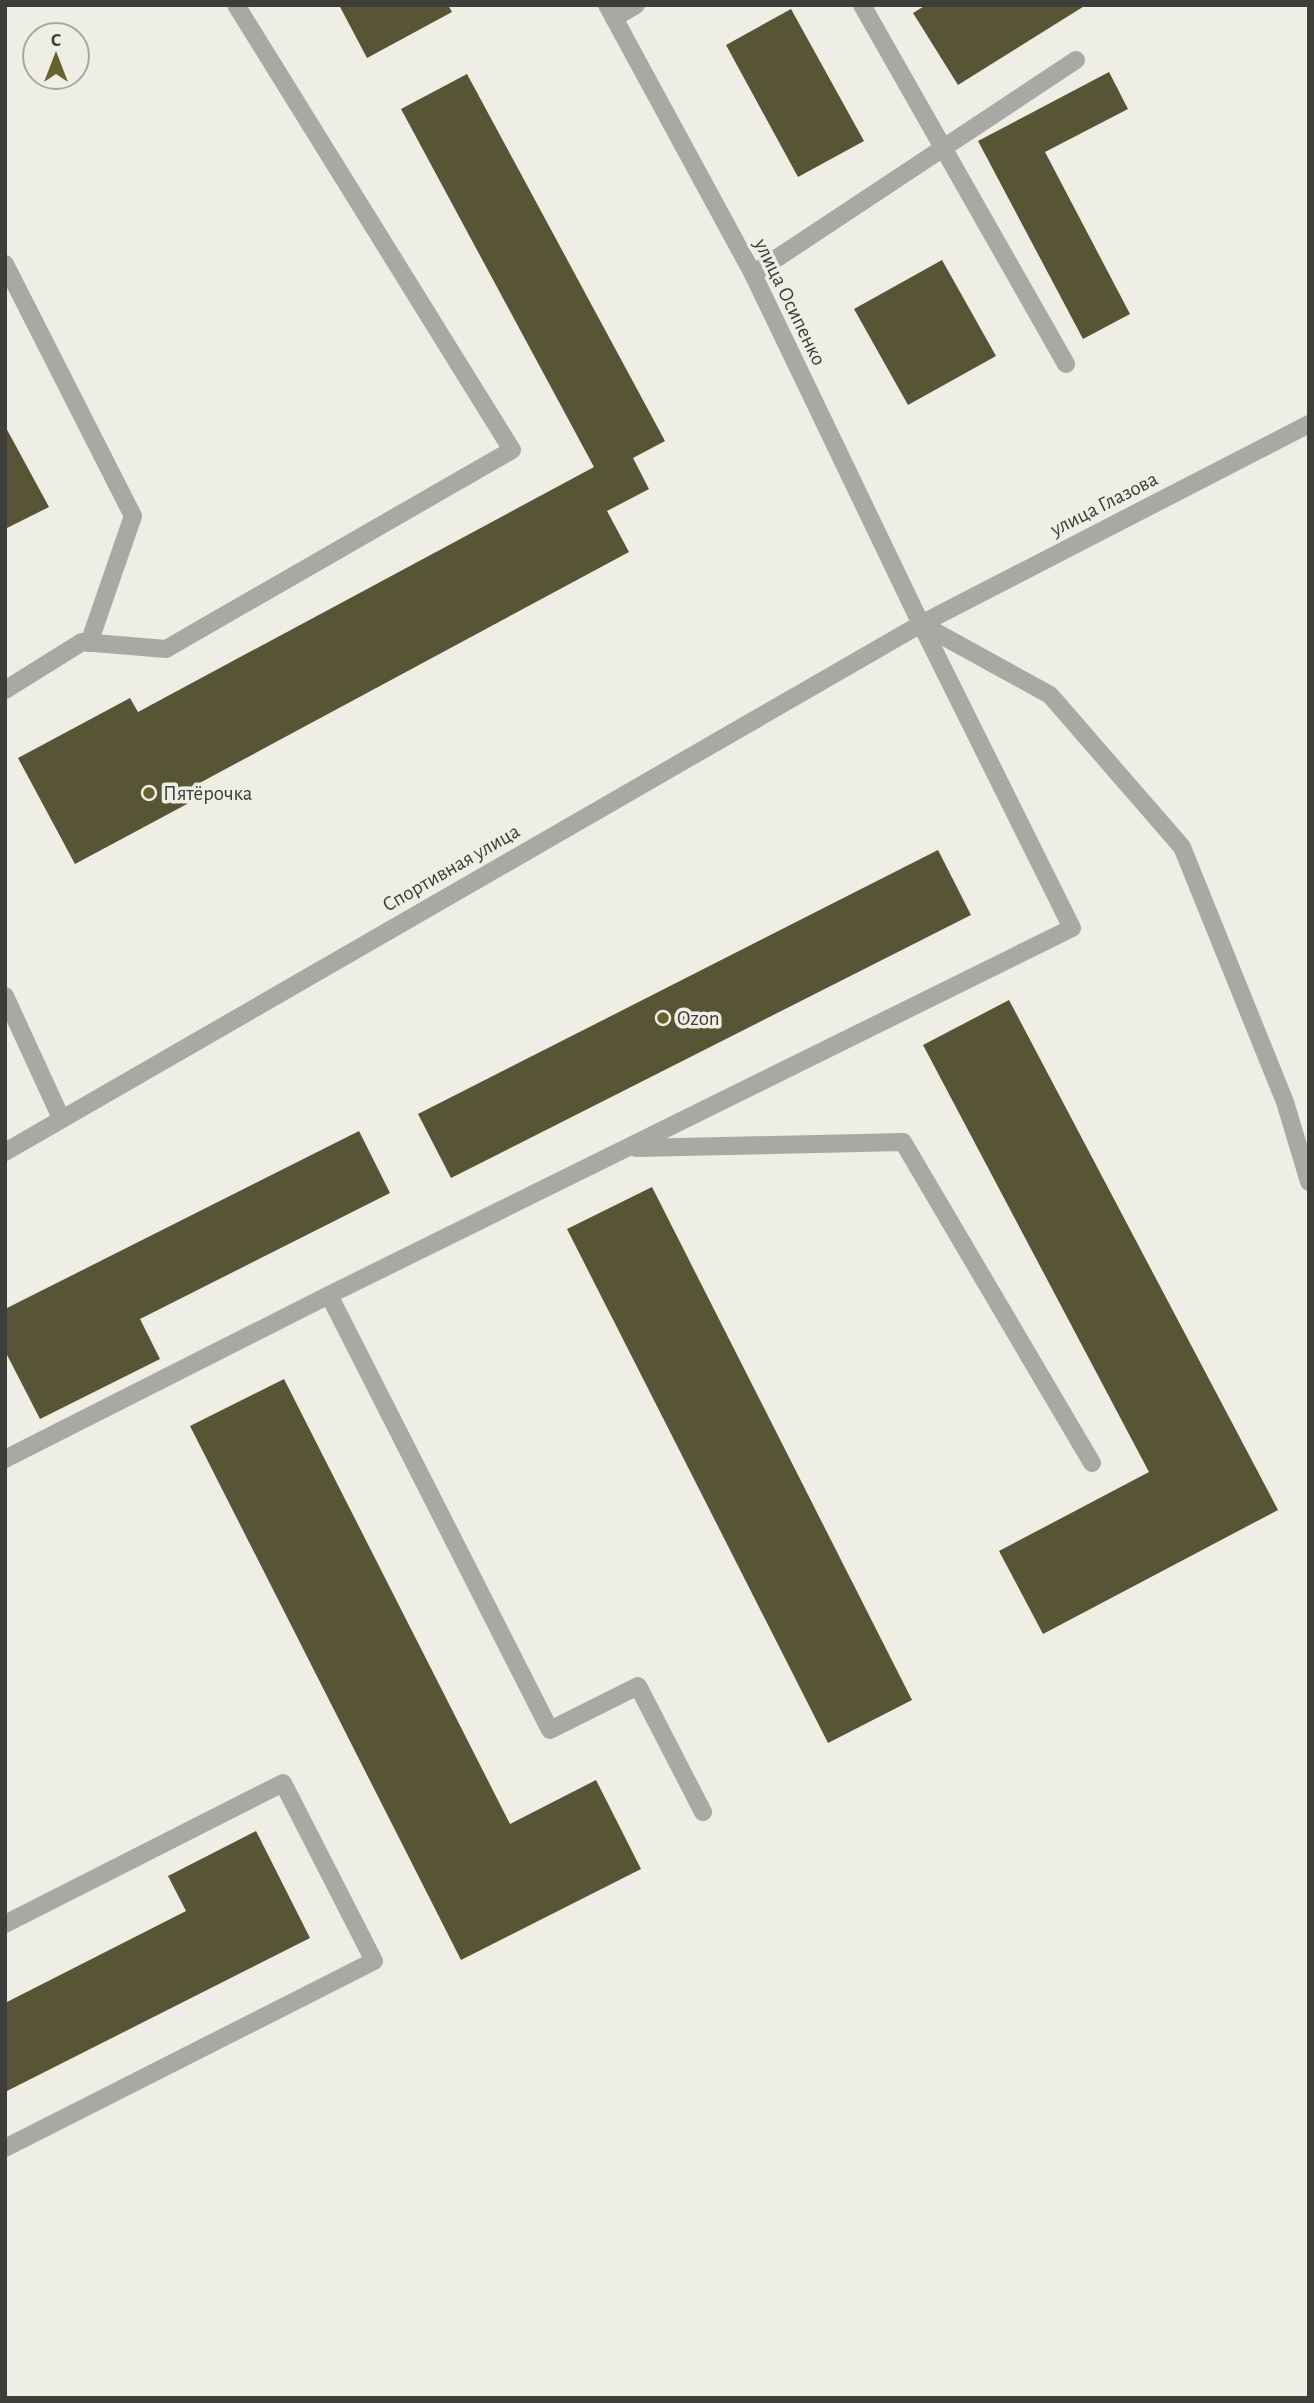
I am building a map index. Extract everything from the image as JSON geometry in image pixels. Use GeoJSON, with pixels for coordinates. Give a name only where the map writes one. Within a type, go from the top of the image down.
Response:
{"type":"FeatureCollection","features":[{"type":"Feature","properties":{"kind":"street"},"geometry":{"type":"LineString","coordinates":[[5,690],[82,642],[166,649],[512,450],[236,5]]}},
{"type":"Feature","properties":{"kind":"street"},"geometry":{"type":"LineString","coordinates":[[610,12],[636,5]]}},
{"type":"Feature","properties":{"kind":"street"},"geometry":{"type":"LineString","coordinates":[[862,5],[1066,364]]}},
{"type":"Feature","properties":{"kind":"street","name":"улица Осипенко"},"geometry":{"type":"LineString","coordinates":[[610,12],[752,274],[1072,928],[629,1148]]}},
{"type":"Feature","properties":{"kind":"street"},"geometry":{"type":"LineString","coordinates":[[752,274],[1076,60]]}},
{"type":"Feature","properties":{"kind":"street"},"geometry":{"type":"LineString","coordinates":[[5,264],[134,516],[89,643]]}},
{"type":"Feature","properties":{"kind":"street","name":"улица Глазова"},"geometry":{"type":"LineString","coordinates":[[921,624],[1309,424]]}},
{"type":"Feature","properties":{"kind":"street"},"geometry":{"type":"LineString","coordinates":[[921,624],[1050,695],[1182,847],[1285,1101],[1309,1182]]}},
{"type":"Feature","properties":{"kind":"street","name":"Спортивная улица"},"geometry":{"type":"LineString","coordinates":[[5,1152],[921,624]]}},
{"type":"Feature","properties":{"kind":"street"},"geometry":{"type":"LineString","coordinates":[[5,996],[61,1118]]}},
{"type":"Feature","properties":{"kind":"street"},"geometry":{"type":"LineString","coordinates":[[5,1459],[329,1295],[629,1148],[904,1142],[1092,1463]]}},
{"type":"Feature","properties":{"kind":"street"},"geometry":{"type":"LineString","coordinates":[[329,1295],[550,1730],[638,1685],[703,1812]]}},
{"type":"Feature","properties":{"kind":"street"},"geometry":{"type":"LineString","coordinates":[[5,1924],[283,1783],[374,1961],[5,2148]]}},
{"type":"Feature","properties":{"kind":"building"},"geometry":{"type":"Polygon","coordinates":[[[339,5],[448,5],[452,12],[367,58],[339,5]]]}},
{"type":"Feature","properties":{"kind":"building"},"geometry":{"type":"Polygon","coordinates":[[[926,5],[1086,5],[958,85],[913,13],[926,5]]]}},
{"type":"Feature","properties":{"kind":"building"},"geometry":{"type":"Polygon","coordinates":[[[791,9],[864,141],[798,177],[726,45],[791,9]]]}},
{"type":"Feature","properties":{"kind":"building"},"geometry":{"type":"Polygon","coordinates":[[[1109,72],[1128,109],[1045,152],[1130,314],[1083,339],[978,141],[1109,72]]]}},
{"type":"Feature","properties":{"kind":"building"},"geometry":{"type":"Polygon","coordinates":[[[467,74],[665,441],[633,458],[649,489],[607,511],[629,552],[181,793],[187,804],[75,864],[18,758],[130,698],[138,712],[594,467],[401,109],[467,74]]]}},
{"type":"Feature","properties":{"kind":"building"},"geometry":{"type":"Polygon","coordinates":[[[942,260],[996,356],[908,405],[854,309],[942,260]]]}},
{"type":"Feature","properties":{"kind":"building"},"geometry":{"type":"Polygon","coordinates":[[[5,426],[49,507],[5,529],[5,426]]]}},
{"type":"Feature","properties":{"kind":"building"},"geometry":{"type":"Polygon","coordinates":[[[938,850],[971,915],[451,1178],[418,1114],[938,850]]]}},
{"type":"Feature","properties":{"kind":"building"},"geometry":{"type":"Polygon","coordinates":[[[1009,1000],[1278,1510],[1043,1634],[999,1551],[1149,1472],[923,1045],[1009,1000]]]}},
{"type":"Feature","properties":{"kind":"building"},"geometry":{"type":"Polygon","coordinates":[[[359,1131],[390,1193],[140,1319],[160,1359],[40,1419],[5,1351],[5,1309],[359,1131]]]}},
{"type":"Feature","properties":{"kind":"building"},"geometry":{"type":"Polygon","coordinates":[[[652,1187],[912,1700],[828,1743],[567,1229],[652,1187]]]}},
{"type":"Feature","properties":{"kind":"building"},"geometry":{"type":"Polygon","coordinates":[[[284,1379],[510,1824],[596,1780],[641,1869],[461,1960],[190,1426],[284,1379]]]}},
{"type":"Feature","properties":{"kind":"building"},"geometry":{"type":"Polygon","coordinates":[[[256,1831],[310,1938],[5,2092],[5,2003],[186,1911],[168,1876],[256,1831]]]}},
{"type":"Feature","properties":{"kind":"place","name":"Пятёрочка"},"geometry":{"type":"Point","coordinates":[149,793]}},
{"type":"Feature","properties":{"kind":"place","name":"Ozon"},"geometry":{"type":"Point","coordinates":[663,1018]}}]}
